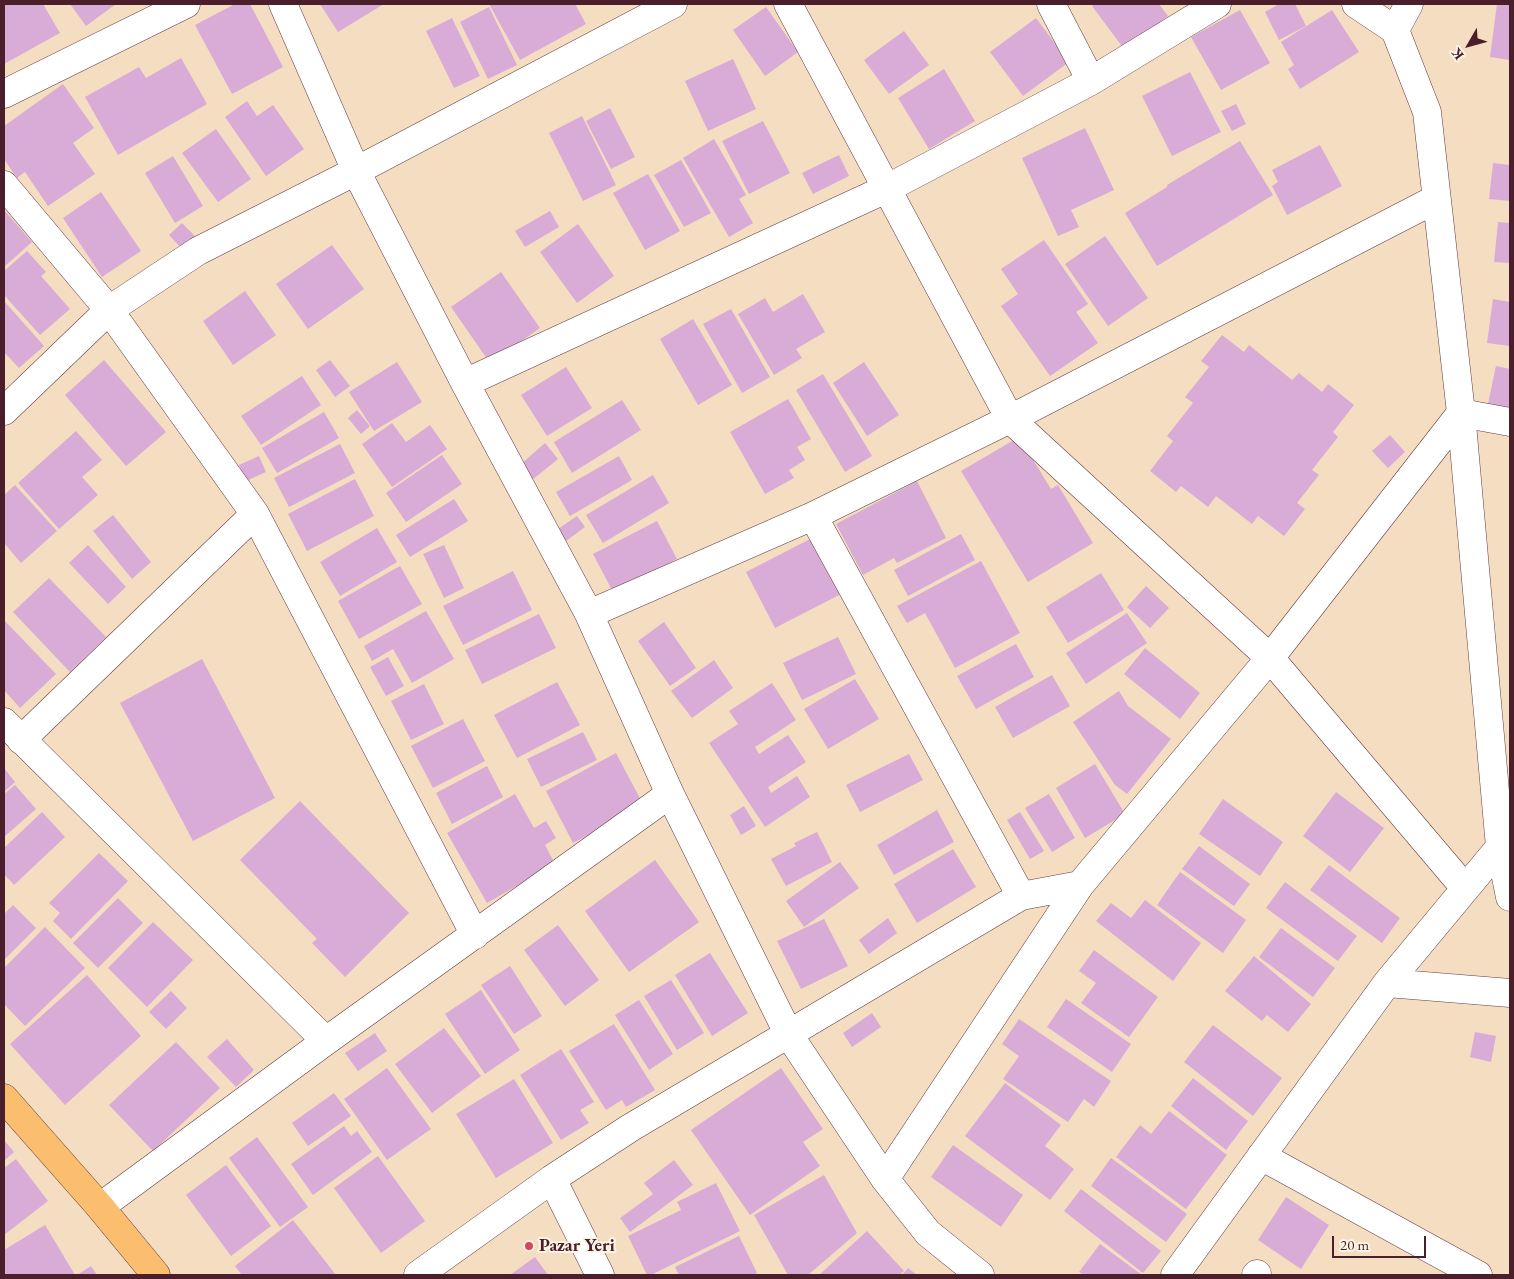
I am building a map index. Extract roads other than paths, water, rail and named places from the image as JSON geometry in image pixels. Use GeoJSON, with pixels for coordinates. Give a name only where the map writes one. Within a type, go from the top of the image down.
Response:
{"type":"FeatureCollection","features":[{"type":"Feature","properties":{"kind":"main road"},"geometry":{"type":"LineString","coordinates":[[4,1098],[100,1207],[156,1275]]}},
{"type":"Feature","properties":{"kind":"street"},"geometry":{"type":"LineString","coordinates":[[4,94],[186,4]]}},
{"type":"Feature","properties":{"kind":"street"},"geometry":{"type":"LineString","coordinates":[[283,4],[356,171],[465,383],[589,614],[670,794],[789,1035],[885,1179],[928,1233],[980,1275]]}},
{"type":"Feature","properties":{"kind":"street"},"geometry":{"type":"LineString","coordinates":[[4,411],[109,310],[198,251],[356,171],[673,4]]}},
{"type":"Feature","properties":{"kind":"street"},"geometry":{"type":"LineString","coordinates":[[788,4],[1010,419],[1270,658],[1465,888]]}},
{"type":"Feature","properties":{"kind":"street"},"geometry":{"type":"LineString","coordinates":[[1051,4],[1091,81]]}},
{"type":"Feature","properties":{"kind":"street"},"geometry":{"type":"LineString","coordinates":[[465,383],[886,189],[1091,81],[1217,4]]}},
{"type":"Feature","properties":{"kind":"street"},"geometry":{"type":"LineString","coordinates":[[1356,4],[1395,30],[1427,112],[1461,413],[1510,897]]}},
{"type":"Feature","properties":{"kind":"street"},"geometry":{"type":"LineString","coordinates":[[1395,30],[1409,4]]}},
{"type":"Feature","properties":{"kind":"street"},"geometry":{"type":"LineString","coordinates":[[4,185],[109,310],[255,514],[475,935]]}},
{"type":"Feature","properties":{"kind":"street"},"geometry":{"type":"LineString","coordinates":[[589,614],[813,516],[1010,419],[1436,200]]}},
{"type":"Feature","properties":{"kind":"street"},"geometry":{"type":"LineString","coordinates":[[1461,413],[1510,422]]}},
{"type":"Feature","properties":{"kind":"street"},"geometry":{"type":"LineString","coordinates":[[885,1179],[1080,885],[1270,658],[1461,413]]}},
{"type":"Feature","properties":{"kind":"street"},"geometry":{"type":"LineString","coordinates":[[255,514],[13,731],[326,1041]]}},
{"type":"Feature","properties":{"kind":"street"},"geometry":{"type":"LineString","coordinates":[[813,516],[1020,896]]}},
{"type":"Feature","properties":{"kind":"street"},"geometry":{"type":"LineString","coordinates":[[100,1207],[326,1041],[670,794]]}},
{"type":"Feature","properties":{"kind":"street"},"geometry":{"type":"LineString","coordinates":[[1175,1275],[1387,983],[1465,888],[1505,835]]}},
{"type":"Feature","properties":{"kind":"street"},"geometry":{"type":"LineString","coordinates":[[418,1275],[552,1179],[630,1128],[1020,896],[1080,885]]}},
{"type":"Feature","properties":{"kind":"street"},"geometry":{"type":"LineString","coordinates":[[1387,983],[1510,993]]}},
{"type":"Feature","properties":{"kind":"street"},"geometry":{"type":"LineString","coordinates":[[1261,1156],[1478,1275]]}},
{"type":"Feature","properties":{"kind":"street"},"geometry":{"type":"LineString","coordinates":[[552,1179],[600,1275]]}},
{"type":"Feature","properties":{"kind":"place","name":"Pazar Yeri"},"geometry":{"type":"Point","coordinates":[529,1246]}}]}
